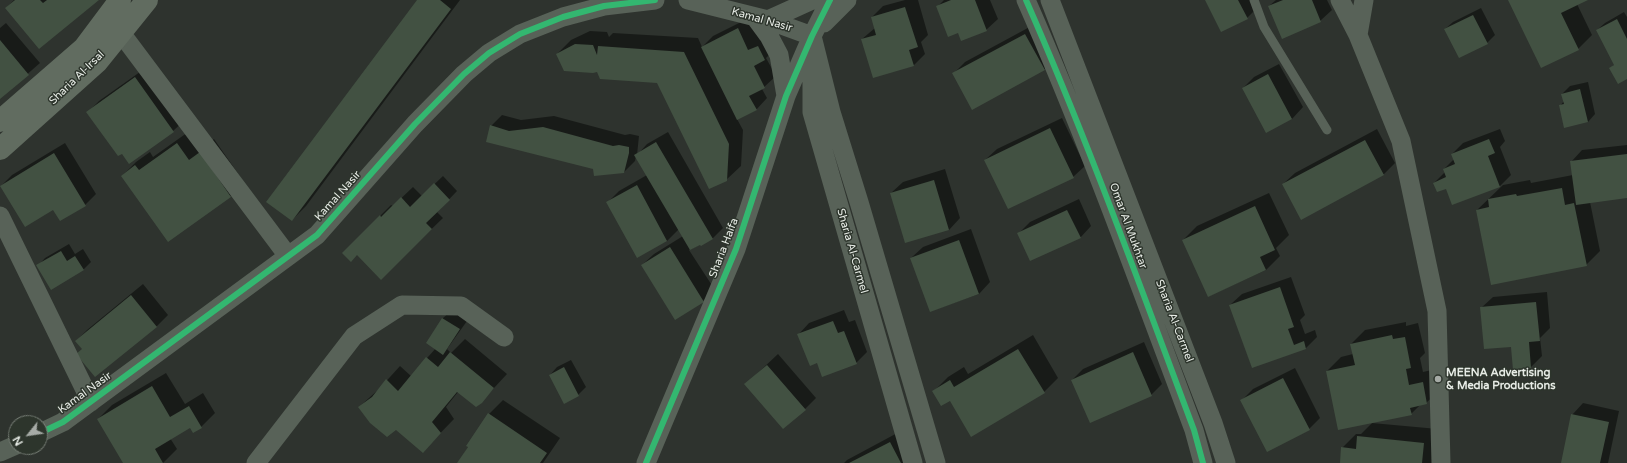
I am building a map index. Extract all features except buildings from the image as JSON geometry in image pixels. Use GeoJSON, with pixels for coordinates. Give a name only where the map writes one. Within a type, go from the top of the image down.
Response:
{"type":"FeatureCollection","features":[{"type":"Feature","properties":{"kind":"main road","name":"Sharia Al-Irsal"},"geometry":{"type":"LineString","coordinates":[[0,121],[84,48],[120,0]]}},
{"type":"Feature","properties":{"kind":"main road","name":"Sharia Al-Irsal"},"geometry":{"type":"LineString","coordinates":[[0,149],[97,62],[147,0]]}},
{"type":"Feature","properties":{"kind":"street","name":"Kamal Nasir"},"geometry":{"type":"LineString","coordinates":[[48,429],[63,422],[317,235],[415,124],[464,74],[489,54],[520,34],[563,17],[604,6],[655,0]]}},
{"type":"Feature","properties":{"kind":"street","name":"Kamal Nasir"},"geometry":{"type":"LineString","coordinates":[[688,0],[762,18],[812,36]]}},
{"type":"Feature","properties":{"kind":"street"},"geometry":{"type":"LineString","coordinates":[[786,96],[779,55],[762,18],[812,0]]}},
{"type":"Feature","properties":{"kind":"street","name":"Sharia Haifa"},"geometry":{"type":"LineString","coordinates":[[646,463],[736,248],[786,96],[812,36],[830,0]]}},
{"type":"Feature","properties":{"kind":"street"},"geometry":{"type":"LineString","coordinates":[[847,0],[812,36],[831,112],[860,202],[936,463]]}},
{"type":"Feature","properties":{"kind":"street","name":"Omar Al Mukhtar"},"geometry":{"type":"LineString","coordinates":[[1026,0],[1053,61],[1096,167],[1194,430],[1203,463]]}},
{"type":"Feature","properties":{"kind":"street","name":"Sharia Al-Carmel"},"geometry":{"type":"LineString","coordinates":[[1050,0],[1211,416],[1226,463]]}},
{"type":"Feature","properties":{"kind":"street"},"geometry":{"type":"LineString","coordinates":[[1340,0],[1358,34],[1401,141],[1437,311],[1441,463]]}},
{"type":"Feature","properties":{"kind":"street"},"geometry":{"type":"LineString","coordinates":[[1358,34],[1364,0]]}},
{"type":"Feature","properties":{"kind":"street"},"geometry":{"type":"LineString","coordinates":[[121,33],[288,256]]}},
{"type":"Feature","properties":{"kind":"street","name":"Sharia Al-Carmel"},"geometry":{"type":"LineString","coordinates":[[812,36],[812,112],[913,463]]}},
{"type":"Feature","properties":{"kind":"street"},"geometry":{"type":"LineString","coordinates":[[779,119],[794,106],[802,107],[812,112]]}},
{"type":"Feature","properties":{"kind":"street"},"geometry":{"type":"LineString","coordinates":[[0,216],[90,402]]}},
{"type":"Feature","properties":{"kind":"street"},"geometry":{"type":"LineString","coordinates":[[256,463],[354,336],[402,305],[461,306],[504,336]]}},
{"type":"Feature","properties":{"kind":"lane"},"geometry":{"type":"LineString","coordinates":[[1254,0],[1264,27],[1327,130]]}},
{"type":"Feature","properties":{"kind":"cycle path"},"geometry":{"type":"LineString","coordinates":[[48,429],[63,422],[317,235],[415,124],[464,74],[489,53],[520,34],[563,17],[604,6],[655,0]]}},
{"type":"Feature","properties":{"kind":"cycle path"},"geometry":{"type":"LineString","coordinates":[[646,463],[736,249],[786,96],[812,36],[830,0]]}},
{"type":"Feature","properties":{"kind":"cycle path"},"geometry":{"type":"LineString","coordinates":[[1026,0],[1071,106],[1113,214],[1194,430],[1203,463]]}},
{"type":"Feature","properties":{"kind":"place","name":"MEENA Advertising & Media Productions"},"geometry":{"type":"Point","coordinates":[1438,379]}}]}
